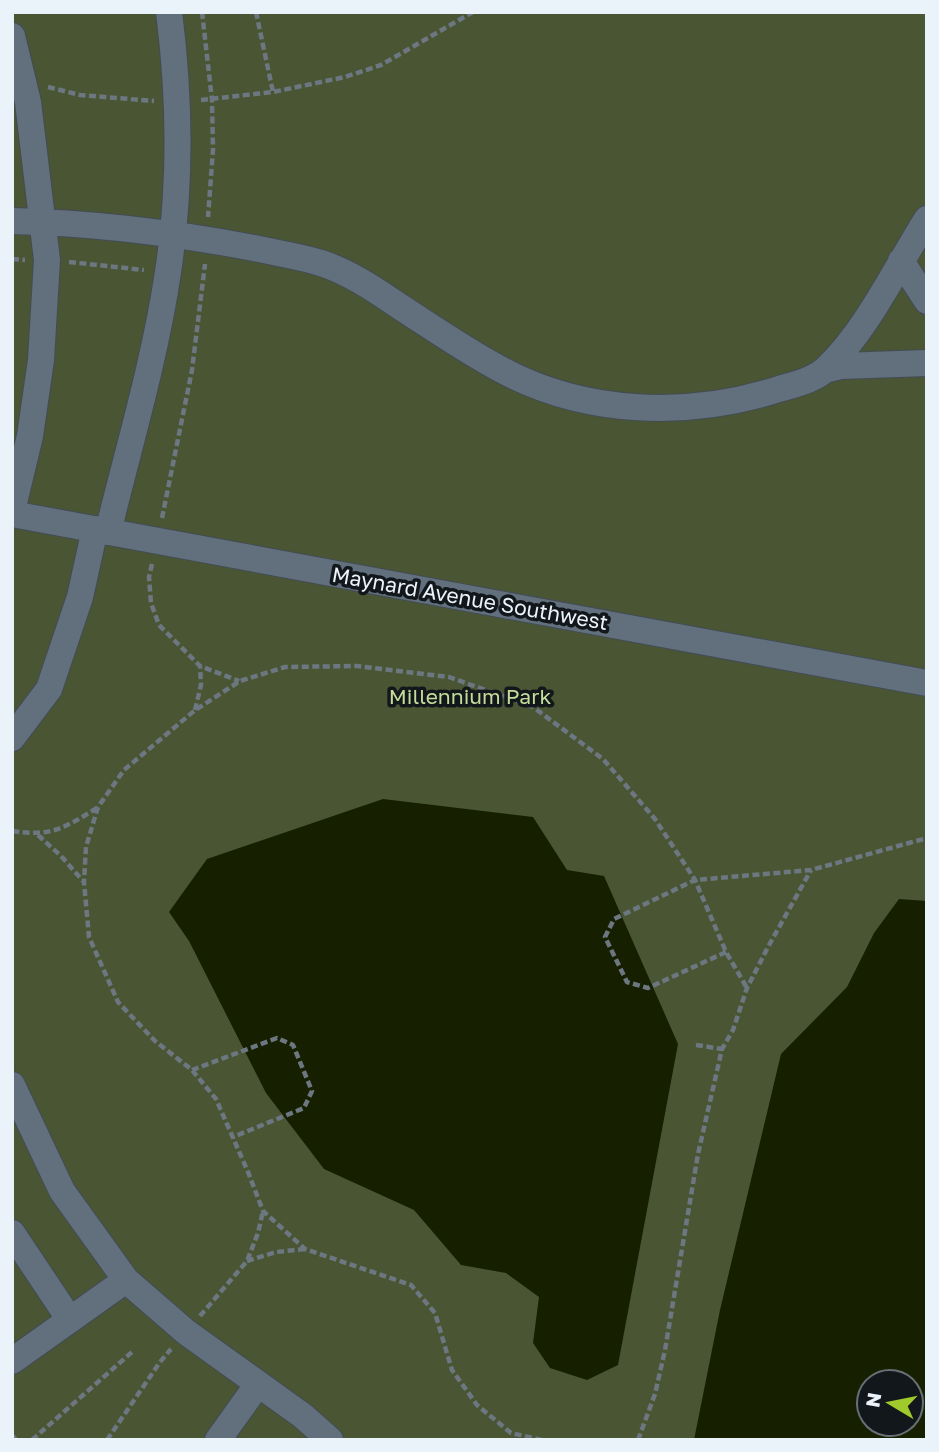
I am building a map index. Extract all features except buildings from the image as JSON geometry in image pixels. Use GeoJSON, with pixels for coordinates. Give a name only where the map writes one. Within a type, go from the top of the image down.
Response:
{"type":"FeatureCollection","features":[{"type":"Feature","properties":{"kind":"street"},"geometry":{"type":"LineString","coordinates":[[12,738],[49,689],[102,531],[150,362],[168,274],[178,156],[178,102],[169,12]]}},
{"type":"Feature","properties":{"kind":"street"},"geometry":{"type":"LineString","coordinates":[[12,36],[28,102],[47,260],[41,360],[30,436],[12,512]]}},
{"type":"Feature","properties":{"kind":"street"},"geometry":{"type":"LineString","coordinates":[[825,370],[855,335],[927,219]]}},
{"type":"Feature","properties":{"kind":"street"},"geometry":{"type":"LineString","coordinates":[[12,221],[206,239],[320,262],[359,279],[458,345],[503,371],[549,391],[615,406],[682,409],[747,399],[841,366],[927,363]]}},
{"type":"Feature","properties":{"kind":"street"},"geometry":{"type":"LineString","coordinates":[[901,261],[927,301]]}},
{"type":"Feature","properties":{"kind":"street","name":"Maynard Avenue Southwest"},"geometry":{"type":"LineString","coordinates":[[12,512],[102,531],[927,683]]}},
{"type":"Feature","properties":{"kind":"street"},"geometry":{"type":"LineString","coordinates":[[12,1086],[62,1191],[126,1280],[186,1332],[303,1416],[330,1440]]}},
{"type":"Feature","properties":{"kind":"street"},"geometry":{"type":"LineString","coordinates":[[12,1233],[69,1320]]}},
{"type":"Feature","properties":{"kind":"street"},"geometry":{"type":"LineString","coordinates":[[12,1361],[126,1280]]}},
{"type":"Feature","properties":{"kind":"street"},"geometry":{"type":"LineString","coordinates":[[220,1439],[258,1384]]}},
{"type":"Feature","properties":{"kind":"path"},"geometry":{"type":"LineString","coordinates":[[202,12],[212,100],[213,150],[204,280],[192,370],[149,577],[151,603],[159,625],[200,666],[240,681]]}},
{"type":"Feature","properties":{"kind":"path"},"geometry":{"type":"LineString","coordinates":[[256,12],[273,92]]}},
{"type":"Feature","properties":{"kind":"path"},"geometry":{"type":"LineString","coordinates":[[381,65],[473,12]]}},
{"type":"Feature","properties":{"kind":"path"},"geometry":{"type":"LineString","coordinates":[[12,259],[47,260],[204,280]]}},
{"type":"Feature","properties":{"kind":"path"},"geometry":{"type":"LineString","coordinates":[[194,711],[201,685],[200,666]]}},
{"type":"Feature","properties":{"kind":"path"},"geometry":{"type":"LineString","coordinates":[[542,1440],[511,1433],[477,1405],[452,1370],[435,1313],[411,1286],[305,1249],[263,1210],[216,1099],[192,1070],[155,1041],[118,1002],[89,937],[84,882],[86,847],[98,807],[124,771],[194,711],[240,681],[285,667],[357,666],[449,677],[533,708],[603,759],[655,819],[695,880],[726,952],[747,988]]}},
{"type":"Feature","properties":{"kind":"path"},"geometry":{"type":"LineString","coordinates":[[12,831],[38,835],[66,827],[98,807]]}},
{"type":"Feature","properties":{"kind":"path"},"geometry":{"type":"LineString","coordinates":[[38,835],[84,882]]}},
{"type":"Feature","properties":{"kind":"path"},"geometry":{"type":"LineString","coordinates":[[726,952],[648,988],[627,982],[605,937],[614,919],[695,880],[811,870],[927,838]]}},
{"type":"Feature","properties":{"kind":"path"},"geometry":{"type":"LineString","coordinates":[[638,1440],[655,1394],[665,1350],[698,1154],[722,1049],[741,1013],[747,988],[811,870]]}},
{"type":"Feature","properties":{"kind":"path"},"geometry":{"type":"LineString","coordinates":[[192,1070],[277,1038],[293,1045],[312,1091],[304,1108],[233,1137]]}},
{"type":"Feature","properties":{"kind":"path"},"geometry":{"type":"LineString","coordinates":[[696,1045],[722,1049]]}},
{"type":"Feature","properties":{"kind":"path"},"geometry":{"type":"LineString","coordinates":[[107,1440],[160,1362],[247,1261],[258,1233],[263,1210]]}},
{"type":"Feature","properties":{"kind":"path"},"geometry":{"type":"LineString","coordinates":[[247,1261],[276,1252],[305,1249]]}},
{"type":"Feature","properties":{"kind":"path"},"geometry":{"type":"LineString","coordinates":[[32,1440],[132,1352]]}},
{"type":"Feature","properties":{"kind":"path"},"geometry":{"type":"LineString","coordinates":[[12,1436],[16,1440]]}},
{"type":"Feature","properties":{"kind":"green space","name":"Millennium Park"},"geometry":{"type":"Polygon","coordinates":[[[12,12],[927,12],[927,1440],[12,1440],[12,12]]]}},
{"type":"Feature","properties":{"kind":"shaded area"},"geometry":{"type":"Polygon","coordinates":[[[383,799],[533,817],[567,870],[604,876],[678,1044],[618,1365],[587,1380],[550,1368],[533,1343],[539,1297],[506,1273],[461,1265],[414,1210],[324,1169],[266,1093],[189,941],[169,912],[207,859],[383,799]]]}},
{"type":"Feature","properties":{"kind":"shaded area"},"geometry":{"type":"Polygon","coordinates":[[[899,899],[927,901],[927,1440],[694,1440],[720,1310],[781,1054],[847,987],[874,933],[899,899]]]}}]}
